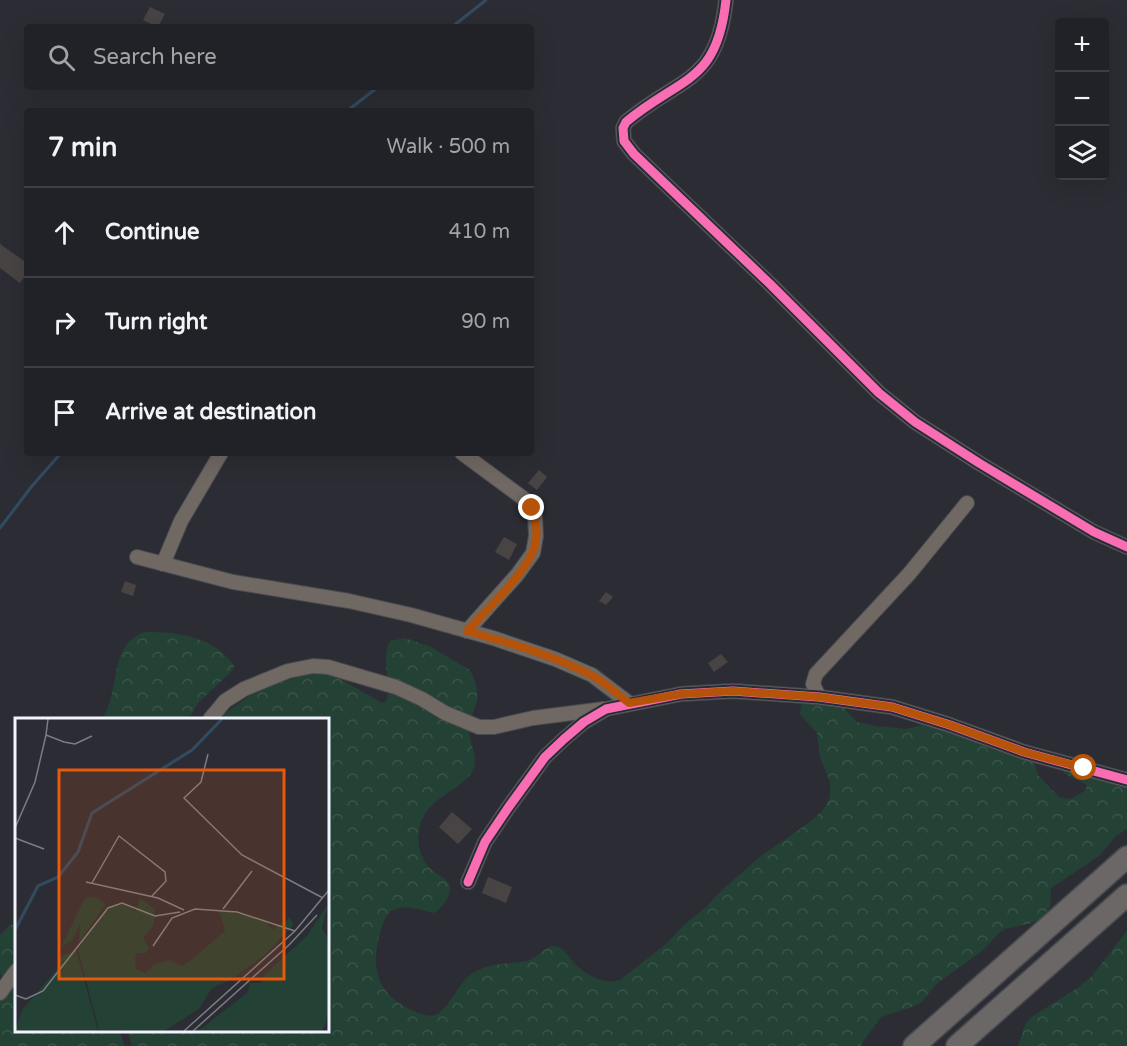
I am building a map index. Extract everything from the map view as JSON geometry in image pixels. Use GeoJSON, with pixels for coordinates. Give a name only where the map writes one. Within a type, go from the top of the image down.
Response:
{"type":"FeatureCollection","features":[{"type":"Feature","properties":{"kind":"highway"},"geometry":{"type":"LineString","coordinates":[[914,1046],[1127,857]]}},
{"type":"Feature","properties":{"kind":"highway"},"geometry":{"type":"LineString","coordinates":[[957,1046],[1127,895]]}},
{"type":"Feature","properties":{"kind":"street"},"geometry":{"type":"LineString","coordinates":[[726,0],[724,26],[702,69],[686,83],[626,122],[624,141],[652,172],[770,284],[879,393],[906,415],[979,463],[1094,532],[1127,547]]}},
{"type":"Feature","properties":{"kind":"street"},"geometry":{"type":"LineString","coordinates":[[163,564],[181,521],[219,456]]}},
{"type":"Feature","properties":{"kind":"street"},"geometry":{"type":"LineString","coordinates":[[466,456],[526,501],[535,515],[536,536],[533,553],[517,575],[467,631]]}},
{"type":"Feature","properties":{"kind":"street"},"geometry":{"type":"LineString","coordinates":[[819,697],[813,684],[816,674],[909,574],[968,503]]}},
{"type":"Feature","properties":{"kind":"street"},"geometry":{"type":"LineString","coordinates":[[136,557],[233,582],[349,601],[467,631],[546,656],[581,670],[629,703]]}},
{"type":"Feature","properties":{"kind":"street"},"geometry":{"type":"LineString","coordinates":[[211,718],[225,701],[244,689],[288,670],[313,666],[328,667],[396,687],[467,724],[479,727],[494,727],[588,709],[606,709],[681,694],[733,691],[819,697],[892,707],[1024,752],[1127,780]]}},
{"type":"Feature","properties":{"kind":"street"},"geometry":{"type":"LineString","coordinates":[[468,882],[485,842],[545,756],[584,722],[606,709]]}},
{"type":"Feature","properties":{"kind":"street"},"geometry":{"type":"LineString","coordinates":[[0,993],[15,972]]}},
{"type":"Feature","properties":{"kind":"green space"},"geometry":{"type":"Polygon","coordinates":[[[145,632],[170,633],[194,638],[225,655],[234,665],[233,670],[199,702],[189,718],[102,718],[112,695],[120,657],[133,638],[145,632]]]}},
{"type":"Feature","properties":{"kind":"green space"},"geometry":{"type":"Polygon","coordinates":[[[405,638],[429,646],[470,670],[477,691],[469,726],[475,759],[473,770],[464,781],[430,807],[421,822],[418,836],[425,861],[448,883],[449,895],[441,908],[434,913],[405,907],[392,911],[383,923],[379,936],[376,961],[381,983],[396,1001],[425,1015],[432,1016],[444,1009],[466,979],[476,971],[490,966],[527,961],[552,946],[561,949],[584,972],[602,980],[614,981],[620,980],[665,945],[685,924],[761,856],[810,822],[824,809],[830,797],[830,782],[820,757],[817,733],[800,714],[802,701],[840,704],[857,722],[875,726],[906,729],[930,723],[969,725],[975,726],[992,739],[1029,745],[1038,775],[1059,797],[1070,799],[1085,791],[1087,785],[1063,773],[1066,768],[1126,773],[1127,762],[1127,829],[1116,836],[1099,856],[1051,888],[1050,906],[1043,917],[1032,923],[1000,932],[982,951],[935,985],[923,1001],[881,1017],[860,1046],[132,1046],[127,1031],[328,1031],[328,718],[218,718],[258,690],[300,676],[304,667],[326,671],[382,703],[387,700],[388,693],[386,655],[390,641],[405,638]]]}},
{"type":"Feature","properties":{"kind":"green space"},"geometry":{"type":"Polygon","coordinates":[[[15,924],[15,1031],[120,1031],[124,1046],[0,1046],[0,986],[3,982],[0,971],[0,935],[10,925],[15,924]]]}},
{"type":"Feature","properties":{"kind":"green space"},"geometry":{"type":"Polygon","coordinates":[[[1127,931],[1127,1046],[1018,1046],[1025,1025],[1030,1018],[1091,977],[1127,931]]]}},
{"type":"Feature","properties":{"kind":"building"},"geometry":{"type":"Polygon","coordinates":[[[150,7],[165,14],[160,24],[152,24],[143,20],[150,7]]]}},
{"type":"Feature","properties":{"kind":"building"},"geometry":{"type":"Polygon","coordinates":[[[0,244],[24,261],[24,277],[20,283],[0,268],[0,244]]]}},
{"type":"Feature","properties":{"kind":"building"},"geometry":{"type":"Polygon","coordinates":[[[539,470],[547,477],[537,490],[528,483],[539,470]]]}},
{"type":"Feature","properties":{"kind":"building"},"geometry":{"type":"Polygon","coordinates":[[[504,537],[517,544],[509,560],[495,552],[504,537]]]}},
{"type":"Feature","properties":{"kind":"building"},"geometry":{"type":"Polygon","coordinates":[[[125,581],[136,585],[133,596],[121,592],[125,581]]]}},
{"type":"Feature","properties":{"kind":"building"},"geometry":{"type":"Polygon","coordinates":[[[606,592],[613,597],[606,605],[599,601],[606,592]]]}},
{"type":"Feature","properties":{"kind":"building"},"geometry":{"type":"Polygon","coordinates":[[[721,654],[728,662],[714,672],[708,663],[721,654]]]}},
{"type":"Feature","properties":{"kind":"building"},"geometry":{"type":"Polygon","coordinates":[[[452,812],[472,829],[458,844],[439,827],[452,812]]]}},
{"type":"Feature","properties":{"kind":"building"},"geometry":{"type":"Polygon","coordinates":[[[488,877],[512,887],[506,903],[482,893],[488,877]]]}},
{"type":"Feature","properties":{"kind":"waterway"},"geometry":{"type":"LineString","coordinates":[[456,24],[486,0]]}},
{"type":"Feature","properties":{"kind":"waterway"},"geometry":{"type":"LineString","coordinates":[[351,108],[374,90]]}},
{"type":"Feature","properties":{"kind":"waterway"},"geometry":{"type":"LineString","coordinates":[[0,528],[58,456]]}},
{"type":"Feature","properties":{"kind":"cycle path"},"geometry":{"type":"LineString","coordinates":[[726,0],[721,27],[714,48],[705,63],[693,75],[626,122],[623,128],[624,141],[634,154],[770,284],[879,393],[915,422],[979,463],[1094,532],[1127,547]]}},
{"type":"Feature","properties":{"kind":"cycle path"},"geometry":{"type":"LineString","coordinates":[[468,882],[485,842],[545,757],[564,739],[584,722],[606,709],[681,694],[733,691],[819,697],[892,707],[1024,752],[1127,780]]}},
{"type":"Feature","properties":{"kind":"route"},"geometry":{"type":"LineString","coordinates":[[532,508],[535,515],[536,536],[533,553],[500,596],[467,631],[494,638],[581,670],[592,675],[629,703],[681,694],[733,691],[819,697],[892,707],[1024,752],[1084,768]]}}]}
